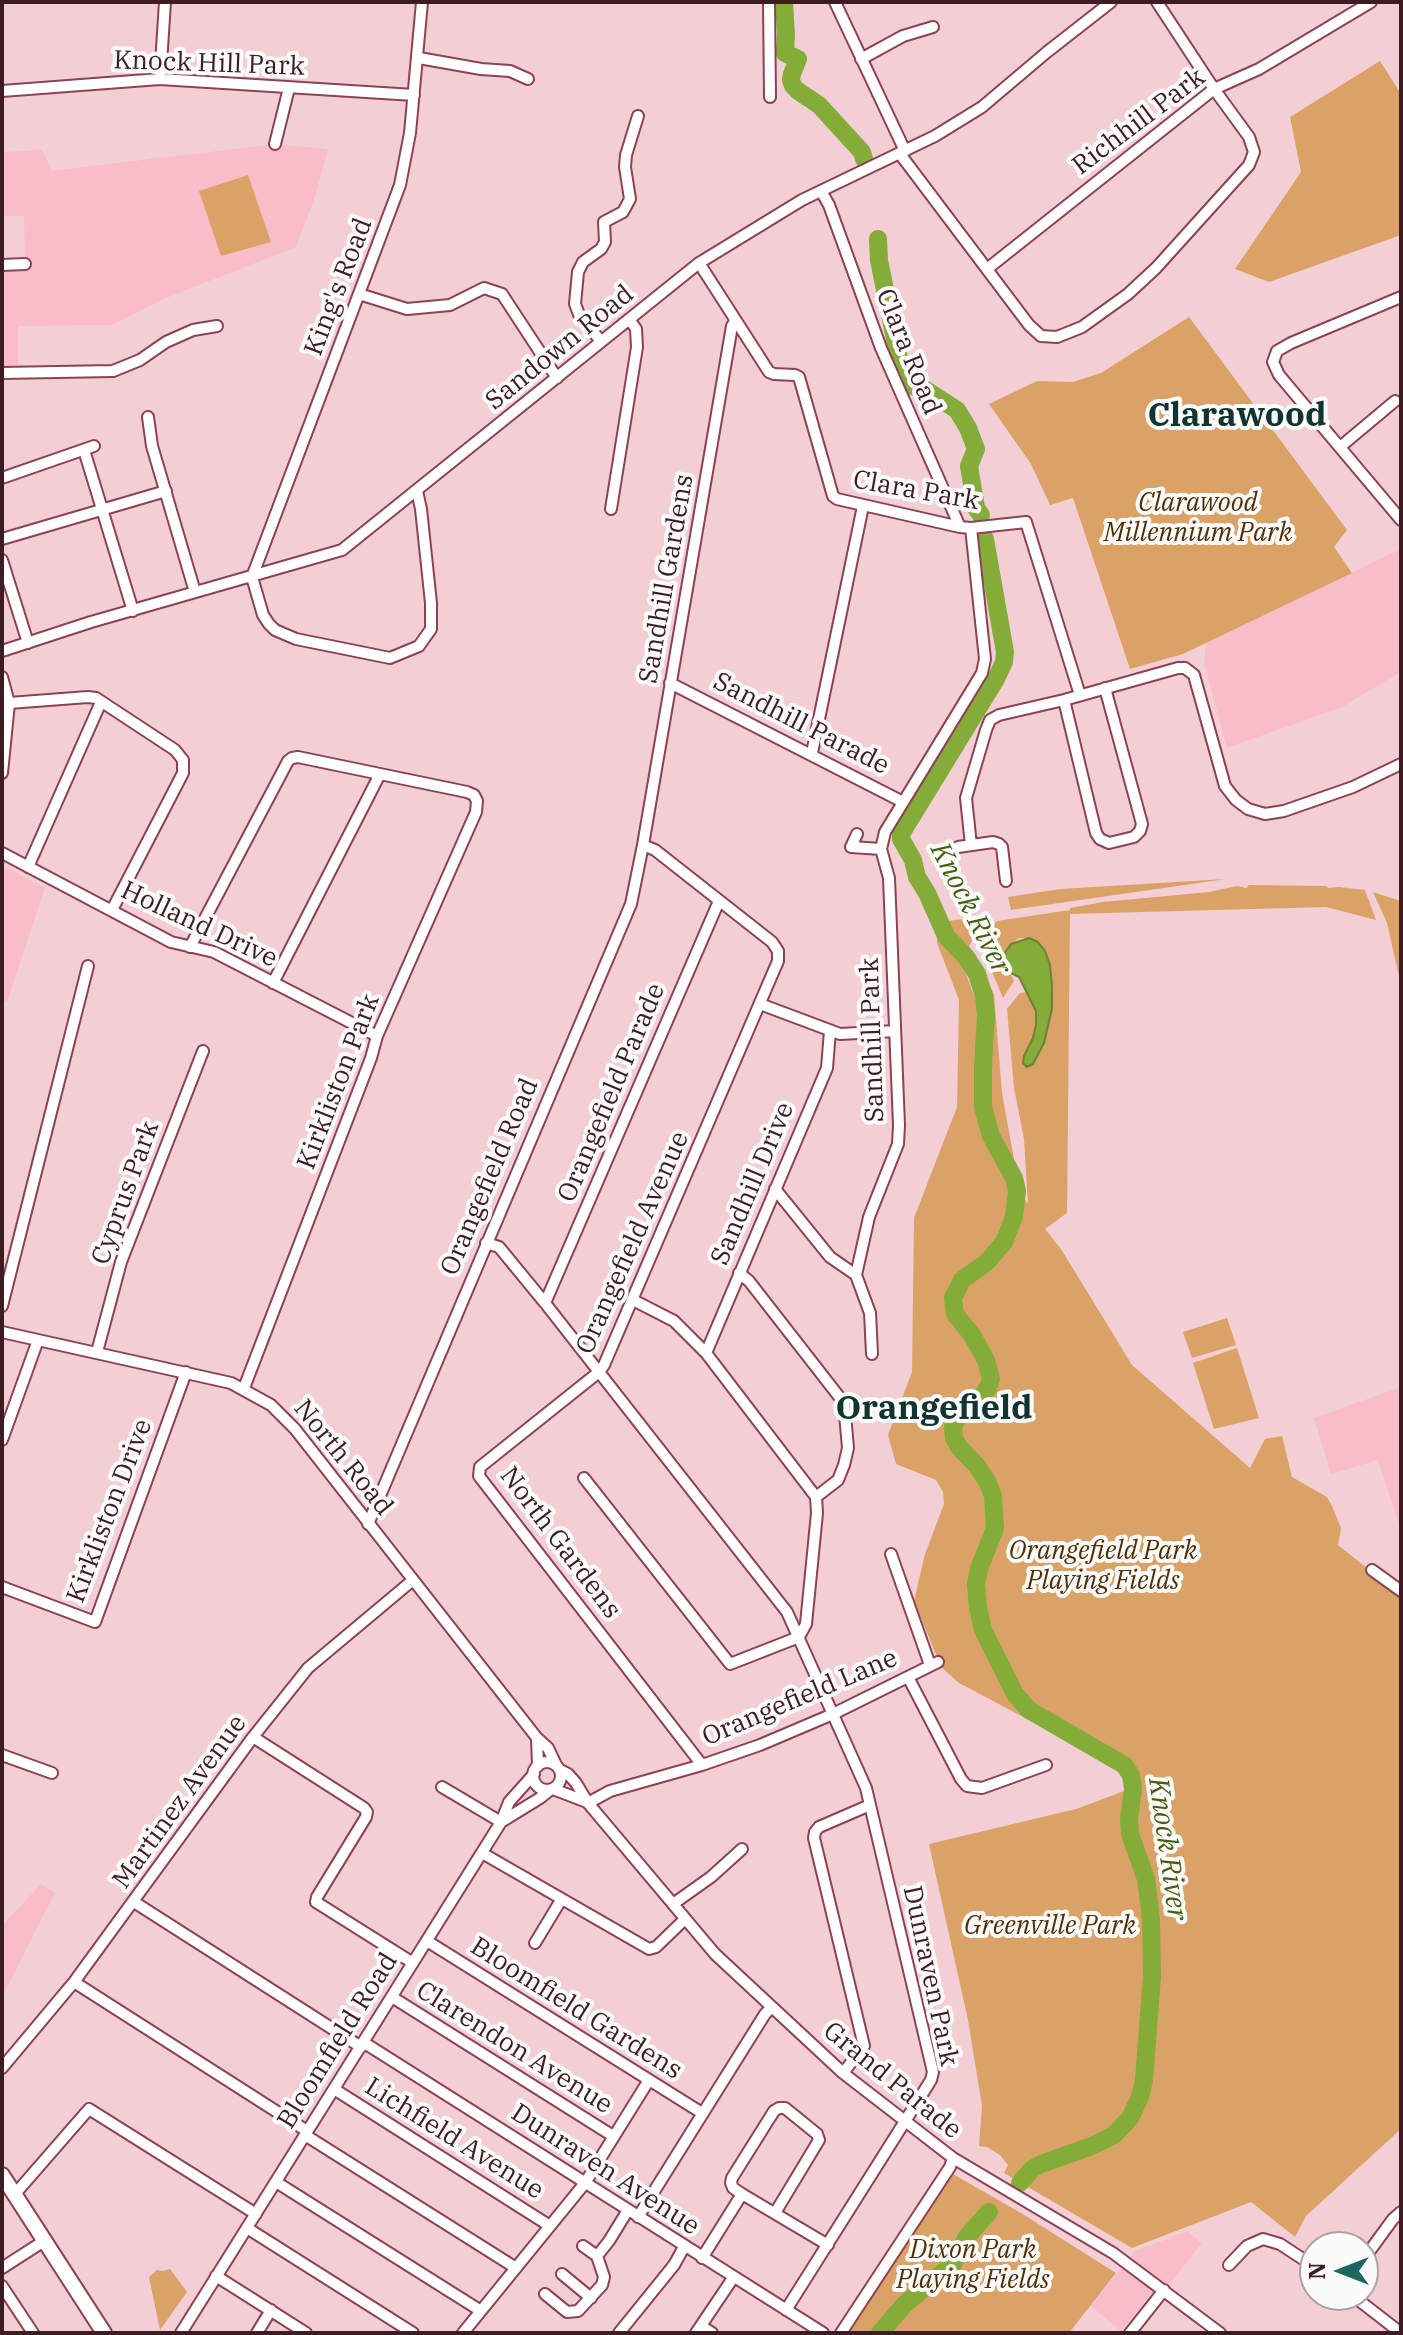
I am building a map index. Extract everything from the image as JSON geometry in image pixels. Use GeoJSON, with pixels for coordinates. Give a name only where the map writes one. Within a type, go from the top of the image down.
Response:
{"type":"FeatureCollection","features":[{"type":"Feature","properties":{"kind":"main road"},"geometry":{"type":"LineString","coordinates":[[2,2175],[104,2333]]}},
{"type":"Feature","properties":{"kind":"street"},"geometry":{"type":"LineString","coordinates":[[160,79],[165,2]]}},
{"type":"Feature","properties":{"kind":"street","name":"King's Road"},"geometry":{"type":"LineString","coordinates":[[252,577],[400,185],[419,58],[422,2]]}},
{"type":"Feature","properties":{"kind":"street"},"geometry":{"type":"LineString","coordinates":[[769,2],[770,97]]}},
{"type":"Feature","properties":{"kind":"street"},"geometry":{"type":"LineString","coordinates":[[835,2],[903,153],[1029,325],[1041,336],[1057,337],[1082,327],[1128,294],[1156,268],[1249,165],[1254,152],[1249,137],[1157,2]]}},
{"type":"Feature","properties":{"kind":"street","name":"Sandown Road"},"geometry":{"type":"LineString","coordinates":[[2,651],[91,622],[342,550],[699,263],[821,191],[903,153],[982,107],[1111,2]]}},
{"type":"Feature","properties":{"kind":"street","name":"Richhill Park"},"geometry":{"type":"LineString","coordinates":[[987,269],[1214,89],[1259,69],[1371,2]]}},
{"type":"Feature","properties":{"kind":"street"},"geometry":{"type":"LineString","coordinates":[[861,59],[903,36],[933,27]]}},
{"type":"Feature","properties":{"kind":"street"},"geometry":{"type":"LineString","coordinates":[[419,58],[510,71],[528,79]]}},
{"type":"Feature","properties":{"kind":"street","name":"Knock Hill Park"},"geometry":{"type":"LineString","coordinates":[[2,91],[160,79],[414,95]]}},
{"type":"Feature","properties":{"kind":"street"},"geometry":{"type":"LineString","coordinates":[[275,144],[289,88]]}},
{"type":"Feature","properties":{"kind":"street"},"geometry":{"type":"LineString","coordinates":[[601,341],[580,317],[575,304],[578,272],[583,262],[601,249],[605,242],[604,222],[623,212],[630,199],[626,155],[638,116]]}},
{"type":"Feature","properties":{"kind":"street","name":"Clara Road"},"geometry":{"type":"LineString","coordinates":[[821,191],[829,205],[881,348],[966,528]]}},
{"type":"Feature","properties":{"kind":"street","name":"Clara Park"},"geometry":{"type":"LineString","coordinates":[[699,263],[769,372],[799,377],[833,496],[863,506],[966,528],[1026,522],[1080,695]]}},
{"type":"Feature","properties":{"kind":"street"},"geometry":{"type":"LineString","coordinates":[[2,265],[25,264]]}},
{"type":"Feature","properties":{"kind":"street"},"geometry":{"type":"LineString","coordinates":[[359,294],[407,309],[450,305],[484,288],[502,294],[557,378]]}},
{"type":"Feature","properties":{"kind":"street"},"geometry":{"type":"LineString","coordinates":[[1401,297],[1277,351],[1273,362],[1279,375],[1401,520]]}},
{"type":"Feature","properties":{"kind":"street"},"geometry":{"type":"LineString","coordinates":[[611,509],[637,347],[636,329],[629,319]]}},
{"type":"Feature","properties":{"kind":"street","name":"Sandhill Gardens"},"geometry":{"type":"LineString","coordinates":[[643,845],[735,321]]}},
{"type":"Feature","properties":{"kind":"street"},"geometry":{"type":"LineString","coordinates":[[2,373],[113,371],[140,360],[166,342],[193,330],[217,326]]}},
{"type":"Feature","properties":{"kind":"street"},"geometry":{"type":"LineString","coordinates":[[1340,447],[1395,401]]}},
{"type":"Feature","properties":{"kind":"street"},"geometry":{"type":"LineString","coordinates":[[148,417],[152,446],[195,592]]}},
{"type":"Feature","properties":{"kind":"street"},"geometry":{"type":"LineString","coordinates":[[2,478],[89,448],[103,511],[133,611]]}},
{"type":"Feature","properties":{"kind":"street"},"geometry":{"type":"LineString","coordinates":[[2,539],[166,491]]}},
{"type":"Feature","properties":{"kind":"street"},"geometry":{"type":"LineString","coordinates":[[252,577],[263,615],[269,624],[296,639],[390,658],[419,646],[431,629],[431,603],[417,491]]}},
{"type":"Feature","properties":{"kind":"street"},"geometry":{"type":"LineString","coordinates":[[812,753],[863,506]]}},
{"type":"Feature","properties":{"kind":"street","name":"Sandhill Parade"},"geometry":{"type":"LineString","coordinates":[[670,683],[903,802],[982,673],[985,659],[966,528]]}},
{"type":"Feature","properties":{"kind":"street"},"geometry":{"type":"LineString","coordinates":[[2,560],[28,643]]}},
{"type":"Feature","properties":{"kind":"street"},"geometry":{"type":"LineString","coordinates":[[971,845],[966,798],[990,720],[999,715],[1178,668],[1185,668],[1194,675],[1225,786],[1248,809],[1265,814],[1284,811],[1353,787],[1401,764]]}},
{"type":"Feature","properties":{"kind":"street"},"geometry":{"type":"LineString","coordinates":[[2,677],[9,703],[2,773]]}},
{"type":"Feature","properties":{"kind":"street"},"geometry":{"type":"LineString","coordinates":[[1064,700],[1096,833],[1109,843],[1134,837],[1142,824],[1105,688]]}},
{"type":"Feature","properties":{"kind":"street"},"geometry":{"type":"LineString","coordinates":[[9,703],[88,697],[101,702],[180,754],[183,773],[112,910]]}},
{"type":"Feature","properties":{"kind":"street"},"geometry":{"type":"LineString","coordinates":[[28,867],[101,702]]}},
{"type":"Feature","properties":{"kind":"street"},"geometry":{"type":"LineString","coordinates":[[190,947],[288,761],[298,757],[380,774],[273,983]]}},
{"type":"Feature","properties":{"kind":"street","name":"Kirkliston Park"},"geometry":{"type":"LineString","coordinates":[[244,1388],[366,1072],[377,1036],[476,812],[477,801],[474,795],[467,792],[380,774]]}},
{"type":"Feature","properties":{"kind":"street"},"geometry":{"type":"LineString","coordinates":[[857,834],[851,847],[881,849],[885,832],[903,802]]}},
{"type":"Feature","properties":{"kind":"street"},"geometry":{"type":"LineString","coordinates":[[958,847],[993,842],[999,844],[1006,881]]}},
{"type":"Feature","properties":{"kind":"street","name":"Orangefield Avenue"},"geometry":{"type":"LineString","coordinates":[[643,845],[655,850],[772,942],[778,951],[778,961],[633,1300],[599,1372],[787,1612],[833,1714]]}},
{"type":"Feature","properties":{"kind":"street","name":"Orangefield Road"},"geometry":{"type":"LineString","coordinates":[[368,1524],[619,934],[631,904],[643,845]]}},
{"type":"Feature","properties":{"kind":"street","name":"Sandhill Park"},"geometry":{"type":"LineString","coordinates":[[856,1275],[869,1217],[898,1144],[889,878],[881,849]]}},
{"type":"Feature","properties":{"kind":"street","name":"Holland Drive"},"geometry":{"type":"LineString","coordinates":[[2,853],[171,942],[214,952],[377,1036]]}},
{"type":"Feature","properties":{"kind":"street","name":"Orangefield Parade"},"geometry":{"type":"LineString","coordinates":[[545,1303],[719,901]]}},
{"type":"Feature","properties":{"kind":"street"},"geometry":{"type":"LineString","coordinates":[[2,1306],[88,966]]}},
{"type":"Feature","properties":{"kind":"street"},"geometry":{"type":"LineString","coordinates":[[760,1004],[840,1034],[895,1031]]}},
{"type":"Feature","properties":{"kind":"street","name":"Sandhill Drive"},"geometry":{"type":"LineString","coordinates":[[706,1353],[827,1068],[830,1031]]}},
{"type":"Feature","properties":{"kind":"street","name":"Cyprus Park"},"geometry":{"type":"LineString","coordinates":[[97,1352],[121,1262],[203,1051]]}},
{"type":"Feature","properties":{"kind":"street"},"geometry":{"type":"LineString","coordinates":[[775,1189],[830,1257],[856,1275],[870,1313],[872,1354]]}},
{"type":"Feature","properties":{"kind":"street"},"geometry":{"type":"LineString","coordinates":[[486,1243],[499,1247],[599,1372]]}},
{"type":"Feature","properties":{"kind":"street"},"geometry":{"type":"LineString","coordinates":[[739,1273],[749,1281],[844,1403],[848,1448],[844,1465],[838,1480],[816,1497]]}},
{"type":"Feature","properties":{"kind":"street"},"geometry":{"type":"LineString","coordinates":[[584,1478],[730,1664],[799,1637],[806,1624],[816,1497],[706,1353],[674,1321],[633,1300]]}},
{"type":"Feature","properties":{"kind":"street","name":"North Road"},"geometry":{"type":"LineString","coordinates":[[2,1332],[186,1372],[244,1388],[271,1405],[295,1429],[537,1738],[548,1748],[558,1767]]}},
{"type":"Feature","properties":{"kind":"street"},"geometry":{"type":"LineString","coordinates":[[2,1440],[38,1340]]}},
{"type":"Feature","properties":{"kind":"street","name":"Kirkliston Drive"},"geometry":{"type":"LineString","coordinates":[[2,1587],[95,1622],[186,1372]]}},
{"type":"Feature","properties":{"kind":"street","name":"North Gardens"},"geometry":{"type":"LineString","coordinates":[[599,1372],[480,1467],[479,1476],[702,1765]]}},
{"type":"Feature","properties":{"kind":"street","name":"Orangefield Lane"},"geometry":{"type":"LineString","coordinates":[[588,1803],[610,1791],[760,1745],[833,1714],[934,1664],[891,1554]]}},
{"type":"Feature","properties":{"kind":"street"},"geometry":{"type":"LineString","coordinates":[[1372,1570],[1401,1591]]}},
{"type":"Feature","properties":{"kind":"street","name":"Martinez Avenue"},"geometry":{"type":"LineString","coordinates":[[2,2068],[74,1982],[253,1737],[308,1668],[413,1580]]}},
{"type":"Feature","properties":{"kind":"street"},"geometry":{"type":"LineString","coordinates":[[908,1677],[967,1786],[982,1788],[1046,1765]]}},
{"type":"Feature","properties":{"kind":"street","name":"Dunraven Park"},"geometry":{"type":"LineString","coordinates":[[786,2310],[931,2080],[932,2066],[866,1788],[833,1714]]}},
{"type":"Feature","properties":{"kind":"street"},"geometry":{"type":"LineString","coordinates":[[253,1737],[367,1812],[316,1902],[413,1963]]}},
{"type":"Feature","properties":{"kind":"street"},"geometry":{"type":"LineString","coordinates":[[537,1738],[538,1786],[551,1789]]}},
{"type":"Feature","properties":{"kind":"street"},"geometry":{"type":"LineString","coordinates":[[2,1755],[52,1773]]}},
{"type":"Feature","properties":{"kind":"street"},"geometry":{"type":"LineString","coordinates":[[442,1787],[501,1822],[540,1798],[561,1779],[558,1767],[547,1762],[536,1770]]}},
{"type":"Feature","properties":{"kind":"street","name":"Grand Parade"},"geometry":{"type":"LineString","coordinates":[[558,1767],[576,1783],[588,1803],[715,1954],[843,2073],[953,2158],[1113,2253],[1220,2333]]}},
{"type":"Feature","properties":{"kind":"street","name":"Bloomfield Road"},"geometry":{"type":"LineString","coordinates":[[181,2333],[482,1853],[509,1802],[536,1770]]}},
{"type":"Feature","properties":{"kind":"street","name":"Grand Parade"},"geometry":{"type":"LineString","coordinates":[[551,1789],[588,1803]]}},
{"type":"Feature","properties":{"kind":"street"},"geometry":{"type":"LineString","coordinates":[[843,2073],[864,2046],[815,1832],[819,1827],[870,1805]]}},
{"type":"Feature","properties":{"kind":"street"},"geometry":{"type":"LineString","coordinates":[[673,1904],[711,1877],[742,1849]]}},
{"type":"Feature","properties":{"kind":"street"},"geometry":{"type":"LineString","coordinates":[[482,1853],[649,1949],[656,1947],[684,1920]]}},
{"type":"Feature","properties":{"kind":"street"},"geometry":{"type":"LineString","coordinates":[[535,1943],[561,1900]]}},
{"type":"Feature","properties":{"kind":"street","name":"Dunraven Avenue"},"geometry":{"type":"LineString","coordinates":[[134,1902],[823,2333]]}},
{"type":"Feature","properties":{"kind":"street","name":"Bloomfield Gardens"},"geometry":{"type":"LineString","coordinates":[[427,1941],[702,2113]]}},
{"type":"Feature","properties":{"kind":"street"},"geometry":{"type":"LineString","coordinates":[[74,1982],[516,2268]]}},
{"type":"Feature","properties":{"kind":"street","name":"Clarendon Avenue"},"geometry":{"type":"LineString","coordinates":[[392,1997],[613,2136]]}},
{"type":"Feature","properties":{"kind":"street"},"geometry":{"type":"LineString","coordinates":[[638,2217],[772,2007]]}},
{"type":"Feature","properties":{"kind":"street"},"geometry":{"type":"LineString","coordinates":[[463,2333],[585,2183],[649,2080]]}},
{"type":"Feature","properties":{"kind":"street","name":"Lichfield Avenue"},"geometry":{"type":"LineString","coordinates":[[334,2089],[550,2226]]}},
{"type":"Feature","properties":{"kind":"street"},"geometry":{"type":"LineString","coordinates":[[775,2213],[819,2140],[817,2134],[785,2108],[774,2111],[731,2183],[742,2194],[828,2245]]}},
{"type":"Feature","properties":{"kind":"street"},"geometry":{"type":"LineString","coordinates":[[15,2194],[89,2109],[256,2214]]}},
{"type":"Feature","properties":{"kind":"street"},"geometry":{"type":"LineString","coordinates":[[841,2333],[953,2158]]}},
{"type":"Feature","properties":{"kind":"street"},"geometry":{"type":"LineString","coordinates":[[276,2182],[481,2311]]}},
{"type":"Feature","properties":{"kind":"street"},"geometry":{"type":"LineString","coordinates":[[702,2258],[742,2194]]}},
{"type":"Feature","properties":{"kind":"street"},"geometry":{"type":"LineString","coordinates":[[597,2256],[628,2210]]}},
{"type":"Feature","properties":{"kind":"street"},"geometry":{"type":"LineString","coordinates":[[1379,2238],[1401,2212]]}},
{"type":"Feature","properties":{"kind":"street"},"geometry":{"type":"LineString","coordinates":[[247,2228],[413,2333]]}},
{"type":"Feature","properties":{"kind":"street"},"geometry":{"type":"LineString","coordinates":[[1245,2268],[1233,2261],[1247,2246],[1259,2239],[1280,2244],[1299,2256]]}},
{"type":"Feature","properties":{"kind":"street"},"geometry":{"type":"LineString","coordinates":[[2,2268],[44,2241]]}},
{"type":"Feature","properties":{"kind":"street"},"geometry":{"type":"LineString","coordinates":[[545,2294],[571,2313],[578,2311],[604,2282],[597,2256],[583,2246]]}},
{"type":"Feature","properties":{"kind":"street"},"geometry":{"type":"LineString","coordinates":[[619,2333],[674,2265],[684,2247]]}},
{"type":"Feature","properties":{"kind":"street"},"geometry":{"type":"LineString","coordinates":[[562,2274],[591,2298]]}},
{"type":"Feature","properties":{"kind":"street"},"geometry":{"type":"LineString","coordinates":[[216,2276],[306,2333]]}},
{"type":"Feature","properties":{"kind":"street"},"geometry":{"type":"LineString","coordinates":[[712,2333],[699,2330],[733,2278]]}},
{"type":"Feature","properties":{"kind":"street"},"geometry":{"type":"LineString","coordinates":[[2,2286],[33,2333]]}},
{"type":"Feature","properties":{"kind":"street"},"geometry":{"type":"LineString","coordinates":[[1130,2333],[1164,2290]]}},
{"type":"Feature","properties":{"kind":"street"},"geometry":{"type":"LineString","coordinates":[[257,2333],[271,2310]]}},
{"type":"Feature","properties":{"kind":"street"},"geometry":{"type":"LineString","coordinates":[[1373,2311],[1401,2333]]}},
{"type":"Feature","properties":{"kind":"shaded area"},"geometry":{"type":"Polygon","coordinates":[[[275,144],[328,149],[315,197],[296,247],[161,300],[112,325],[18,326],[18,365],[2,367],[2,271],[24,271],[25,264],[24,216],[2,216],[2,152],[42,150],[52,171],[275,144]]]}},
{"type":"Feature","properties":{"kind":"shaded area"},"geometry":{"type":"Polygon","coordinates":[[[1401,549],[1401,672],[1342,707],[1227,748],[1204,663],[1206,643],[1401,549]]]}},
{"type":"Feature","properties":{"kind":"shaded area"},"geometry":{"type":"Polygon","coordinates":[[[5,867],[45,888],[7,1002],[2,1000],[2,873],[5,867]]]}},
{"type":"Feature","properties":{"kind":"shaded area"},"geometry":{"type":"Polygon","coordinates":[[[1029,938],[1038,942],[1045,951],[1050,965],[1052,1009],[1044,1043],[1033,1064],[1027,1067],[1023,1063],[1024,1056],[1033,1038],[1036,1011],[1019,977],[1011,973],[1004,954],[1011,944],[1029,938]]]}},
{"type":"Feature","properties":{"kind":"shaded area"},"geometry":{"type":"Polygon","coordinates":[[[1401,1387],[1400,1527],[1378,1460],[1331,1474],[1314,1418],[1401,1387]]]}},
{"type":"Feature","properties":{"kind":"shaded area"},"geometry":{"type":"Polygon","coordinates":[[[41,1884],[55,1893],[2,1997],[2,1926],[41,1884]]]}},
{"type":"Feature","properties":{"kind":"shaded area"},"geometry":{"type":"Polygon","coordinates":[[[1187,2231],[1202,2243],[1173,2280],[1150,2295],[1121,2331],[1091,2306],[1135,2251],[1187,2231]]]}},
{"type":"Feature","properties":{"kind":"green space"},"geometry":{"type":"Polygon","coordinates":[[[1380,61],[1401,94],[1401,235],[1269,282],[1235,269],[1301,172],[1290,117],[1380,61]]]}},
{"type":"Feature","properties":{"kind":"green space"},"geometry":{"type":"Polygon","coordinates":[[[248,175],[271,242],[221,256],[199,191],[248,175]]]}},
{"type":"Feature","properties":{"kind":"green space","name":"Clarawood Millennium Park"},"geometry":{"type":"Polygon","coordinates":[[[1189,317],[1347,530],[1334,547],[1352,573],[1183,654],[1130,669],[1073,498],[1050,505],[1031,464],[989,404],[1037,381],[1073,382],[1101,373],[1189,317]]]}},
{"type":"Feature","properties":{"kind":"green space"},"geometry":{"type":"Polygon","coordinates":[[[1226,879],[1011,910],[1008,897],[1060,889],[1226,879]]]}},
{"type":"Feature","properties":{"kind":"green space","name":"Orangefield Park Playing Fields"},"geometry":{"type":"Polygon","coordinates":[[[1249,885],[1365,890],[1376,920],[1326,907],[1070,914],[1067,1213],[1045,1229],[1061,1249],[1132,1365],[1250,1468],[1265,1439],[1282,1436],[1292,1477],[1327,1497],[1332,1506],[1341,1528],[1338,1545],[1401,1595],[1401,2129],[1306,2216],[1295,2237],[1251,2202],[1132,2248],[1004,2173],[1008,2165],[1000,2155],[979,2146],[982,2106],[968,2020],[929,1844],[1076,1809],[1127,1790],[1127,1778],[1116,1766],[959,1683],[941,1667],[914,1601],[925,1554],[944,1504],[943,1492],[936,1480],[896,1464],[888,1435],[912,1372],[914,1218],[957,1107],[959,1000],[937,943],[938,928],[960,958],[978,1006],[981,1121],[992,1154],[1028,1204],[1024,1139],[1014,1088],[1007,1009],[1020,993],[1027,992],[1036,1012],[1033,1039],[1044,1043],[1029,938],[1019,938],[1011,944],[1006,964],[1014,981],[1003,998],[978,939],[997,921],[1103,902],[1209,892],[1237,886],[1246,888],[1249,885]]]}},
{"type":"Feature","properties":{"kind":"green space"},"geometry":{"type":"Polygon","coordinates":[[[1373,892],[1401,901],[1401,985],[1387,923],[1373,892]]]}},
{"type":"Feature","properties":{"kind":"green space"},"geometry":{"type":"Polygon","coordinates":[[[986,916],[969,946],[994,994],[1002,1093],[1016,1170],[1001,1148],[989,1112],[985,1074],[989,1031],[985,988],[969,955],[940,922],[986,916]]]}},
{"type":"Feature","properties":{"kind":"green space"},"geometry":{"type":"Polygon","coordinates":[[[1227,1318],[1236,1345],[1192,1358],[1183,1332],[1227,1318]]]}},
{"type":"Feature","properties":{"kind":"green space"},"geometry":{"type":"Polygon","coordinates":[[[1237,1348],[1259,1418],[1214,1429],[1193,1363],[1237,1348]]]}},
{"type":"Feature","properties":{"kind":"green space","name":"Dixon Park Playing Fields"},"geometry":{"type":"Polygon","coordinates":[[[953,2174],[1116,2273],[1069,2333],[846,2333],[953,2174]]]}},
{"type":"Feature","properties":{"kind":"green space"},"geometry":{"type":"Polygon","coordinates":[[[170,2269],[187,2292],[160,2330],[149,2277],[157,2270],[170,2269]]]}},
{"type":"Feature","properties":{"kind":"waterway","name":"Knock River"},"geometry":{"type":"LineString","coordinates":[[784,2],[785,53],[798,59],[792,74],[793,86],[819,105],[862,152],[864,159]]}},
{"type":"Feature","properties":{"kind":"waterway","name":"Knock River"},"geometry":{"type":"LineString","coordinates":[[878,239],[879,260],[899,359],[909,385],[926,390],[957,410],[968,428],[976,449],[969,466],[976,508],[981,515]]}},
{"type":"Feature","properties":{"kind":"waterway","name":"Knock River"},"geometry":{"type":"LineString","coordinates":[[985,539],[1005,652],[1004,662],[901,834],[917,877],[946,936],[977,974],[986,1015],[983,1107],[991,1136],[1014,1178],[1017,1191],[1014,1217],[1004,1242],[987,1262],[962,1280],[953,1298],[955,1314],[986,1360],[991,1379],[982,1396],[957,1418],[953,1427],[954,1438],[977,1466],[993,1496],[995,1528],[976,1584],[983,1630],[1015,1694],[1029,1710],[1124,1765],[1131,1775],[1130,1834],[1146,1879],[1151,1919],[1152,1976],[1144,2080],[1130,2118],[1114,2135],[1041,2164],[1020,2183]]}},
{"type":"Feature","properties":{"kind":"waterway","name":"Knock River"},"geometry":{"type":"LineString","coordinates":[[880,2333],[905,2304],[953,2264],[966,2238],[989,2212]]}},
{"type":"Feature","properties":{"kind":"district","name":"Clarawood"},"geometry":{"type":"Point","coordinates":[1237,416]}},
{"type":"Feature","properties":{"kind":"district","name":"Orangefield"},"geometry":{"type":"Point","coordinates":[934,1409]}},
{"type":"Feature","properties":{"kind":"park label","name":"Greenville Park"},"geometry":{"type":"Point","coordinates":[1050,1926]}}]}
